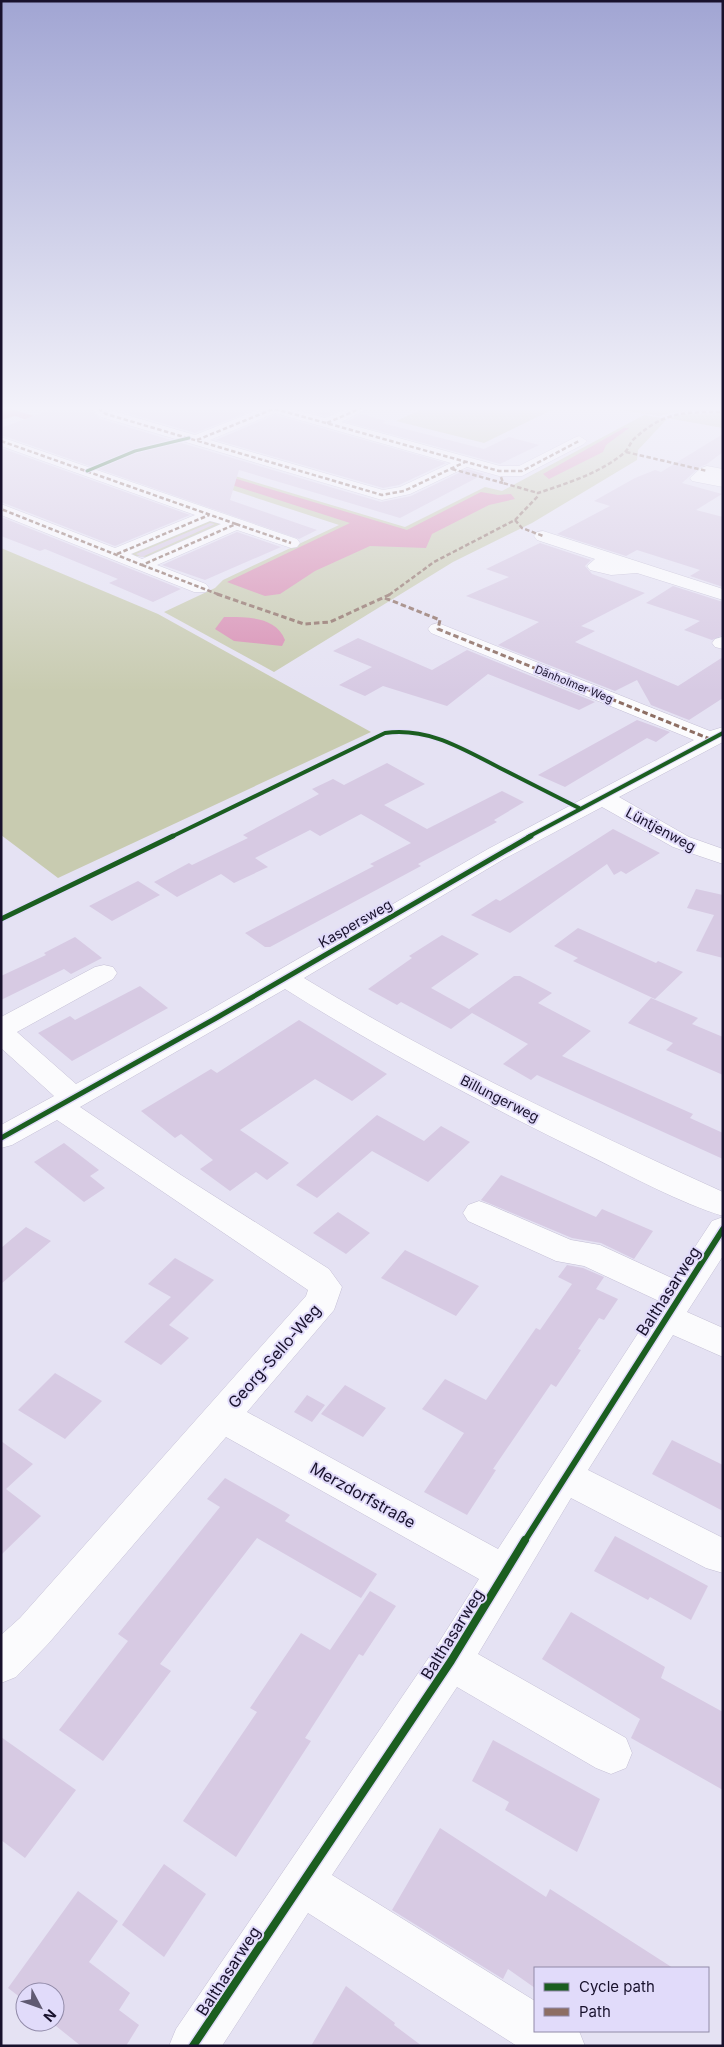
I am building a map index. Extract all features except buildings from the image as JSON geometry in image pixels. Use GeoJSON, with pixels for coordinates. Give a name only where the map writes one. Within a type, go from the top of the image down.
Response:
{"type":"FeatureCollection","features":[{"type":"Feature","properties":{"kind":"street"},"geometry":{"type":"LineString","coordinates":[[166,501],[291,543]]}},
{"type":"Feature","properties":{"kind":"street"},"geometry":{"type":"LineString","coordinates":[[1,509],[200,588]]}},
{"type":"Feature","properties":{"kind":"street"},"geometry":{"type":"LineString","coordinates":[[117,554],[209,515]]}},
{"type":"Feature","properties":{"kind":"street"},"geometry":{"type":"LineString","coordinates":[[142,565],[236,524]]}},
{"type":"Feature","properties":{"kind":"street"},"geometry":{"type":"LineString","coordinates":[[543,536],[723,595]]}},
{"type":"Feature","properties":{"kind":"street","name":"Dänholmer Weg"},"geometry":{"type":"LineString","coordinates":[[438,629],[717,736]]}},
{"type":"Feature","properties":{"kind":"street","name":"Kaspersweg"},"geometry":{"type":"LineString","coordinates":[[1,1138],[466,871],[717,736]]}},
{"type":"Feature","properties":{"kind":"street","name":"Lüntjenweg"},"geometry":{"type":"LineString","coordinates":[[602,797],[681,842],[723,857]]}},
{"type":"Feature","properties":{"kind":"street"},"geometry":{"type":"LineString","coordinates":[[1,1029],[104,973]]}},
{"type":"Feature","properties":{"kind":"street","name":"Billungerweg"},"geometry":{"type":"LineString","coordinates":[[284,977],[431,1063],[529,1114],[723,1205]]}},
{"type":"Feature","properties":{"kind":"street"},"geometry":{"type":"LineString","coordinates":[[1,1033],[66,1102]]}},
{"type":"Feature","properties":{"kind":"street","name":"Georg-Sello-Weg"},"geometry":{"type":"LineString","coordinates":[[1,1663],[34,1631],[322,1301],[325,1287],[317,1278],[170,1184],[66,1102]]}},
{"type":"Feature","properties":{"kind":"street"},"geometry":{"type":"LineString","coordinates":[[480,1212],[567,1252],[589,1254],[673,1307],[723,1343]]}},
{"type":"Feature","properties":{"kind":"street","name":"Balthasarweg"},"geometry":{"type":"LineString","coordinates":[[193,2046],[301,1882],[451,1661],[564,1476],[723,1229]]}},
{"type":"Feature","properties":{"kind":"street","name":"Merzdorfstraße"},"geometry":{"type":"LineString","coordinates":[[222,1416],[504,1573]]}},
{"type":"Feature","properties":{"kind":"street"},"geometry":{"type":"LineString","coordinates":[[564,1476],[720,1556]]}},
{"type":"Feature","properties":{"kind":"street"},"geometry":{"type":"LineString","coordinates":[[451,1661],[611,1753]]}},
{"type":"Feature","properties":{"kind":"street"},"geometry":{"type":"LineString","coordinates":[[301,1882],[534,2029]]}},
{"type":"Feature","properties":{"kind":"street"},"geometry":{"type":"LineString","coordinates":[[539,2032],[561,2046]]}},
{"type":"Feature","properties":{"kind":"green space"},"geometry":{"type":"Polygon","coordinates":[[[264,501],[317,501],[405,527],[458,501],[569,501],[532,523],[453,562],[274,672],[164,612],[215,588],[223,580],[339,525],[264,501]]]}},
{"type":"Feature","properties":{"kind":"green space"},"geometry":{"type":"Polygon","coordinates":[[[208,518],[224,525],[148,557],[134,556],[127,553],[208,518]]]}},
{"type":"Feature","properties":{"kind":"green space"},"geometry":{"type":"Polygon","coordinates":[[[1,548],[158,614],[371,732],[58,878],[1,835],[1,548]]]}},
{"type":"Feature","properties":{"kind":"shaded area"},"geometry":{"type":"Polygon","coordinates":[[[280,501],[308,501],[407,530],[464,501],[508,501],[489,505],[432,534],[426,548],[370,546],[315,571],[280,594],[265,596],[227,582],[350,523],[280,501]]]}},
{"type":"Feature","properties":{"kind":"shaded area"},"geometry":{"type":"Polygon","coordinates":[[[224,617],[251,618],[268,622],[281,632],[285,640],[282,646],[234,641],[215,629],[224,617]]]}},
{"type":"Feature","properties":{"kind":"marked path"},"geometry":{"type":"LineString","coordinates":[[1,509],[142,565],[236,524],[170,501]]}},
{"type":"Feature","properties":{"kind":"marked path"},"geometry":{"type":"LineString","coordinates":[[142,565],[200,588],[304,624],[330,622],[385,598],[434,562],[515,520],[534,501]]}},
{"type":"Feature","properties":{"kind":"marked path"},"geometry":{"type":"LineString","coordinates":[[117,554],[209,515]]}},
{"type":"Feature","properties":{"kind":"marked path"},"geometry":{"type":"LineString","coordinates":[[515,520],[522,528],[543,536]]}},
{"type":"Feature","properties":{"kind":"marked path"},"geometry":{"type":"LineString","coordinates":[[236,524],[291,543]]}},
{"type":"Feature","properties":{"kind":"marked path"},"geometry":{"type":"LineString","coordinates":[[385,598],[440,620],[438,629],[710,739]]}},
{"type":"Feature","properties":{"kind":"cycle path"},"geometry":{"type":"LineString","coordinates":[[1,919],[385,733],[417,732],[447,741],[579,808]]}},
{"type":"Feature","properties":{"kind":"cycle path"},"geometry":{"type":"LineString","coordinates":[[1,1138],[218,1017],[496,854],[723,733]]}},
{"type":"Feature","properties":{"kind":"cycle path"},"geometry":{"type":"LineString","coordinates":[[193,2046],[301,1882],[451,1661],[564,1476],[723,1229]]}}]}
